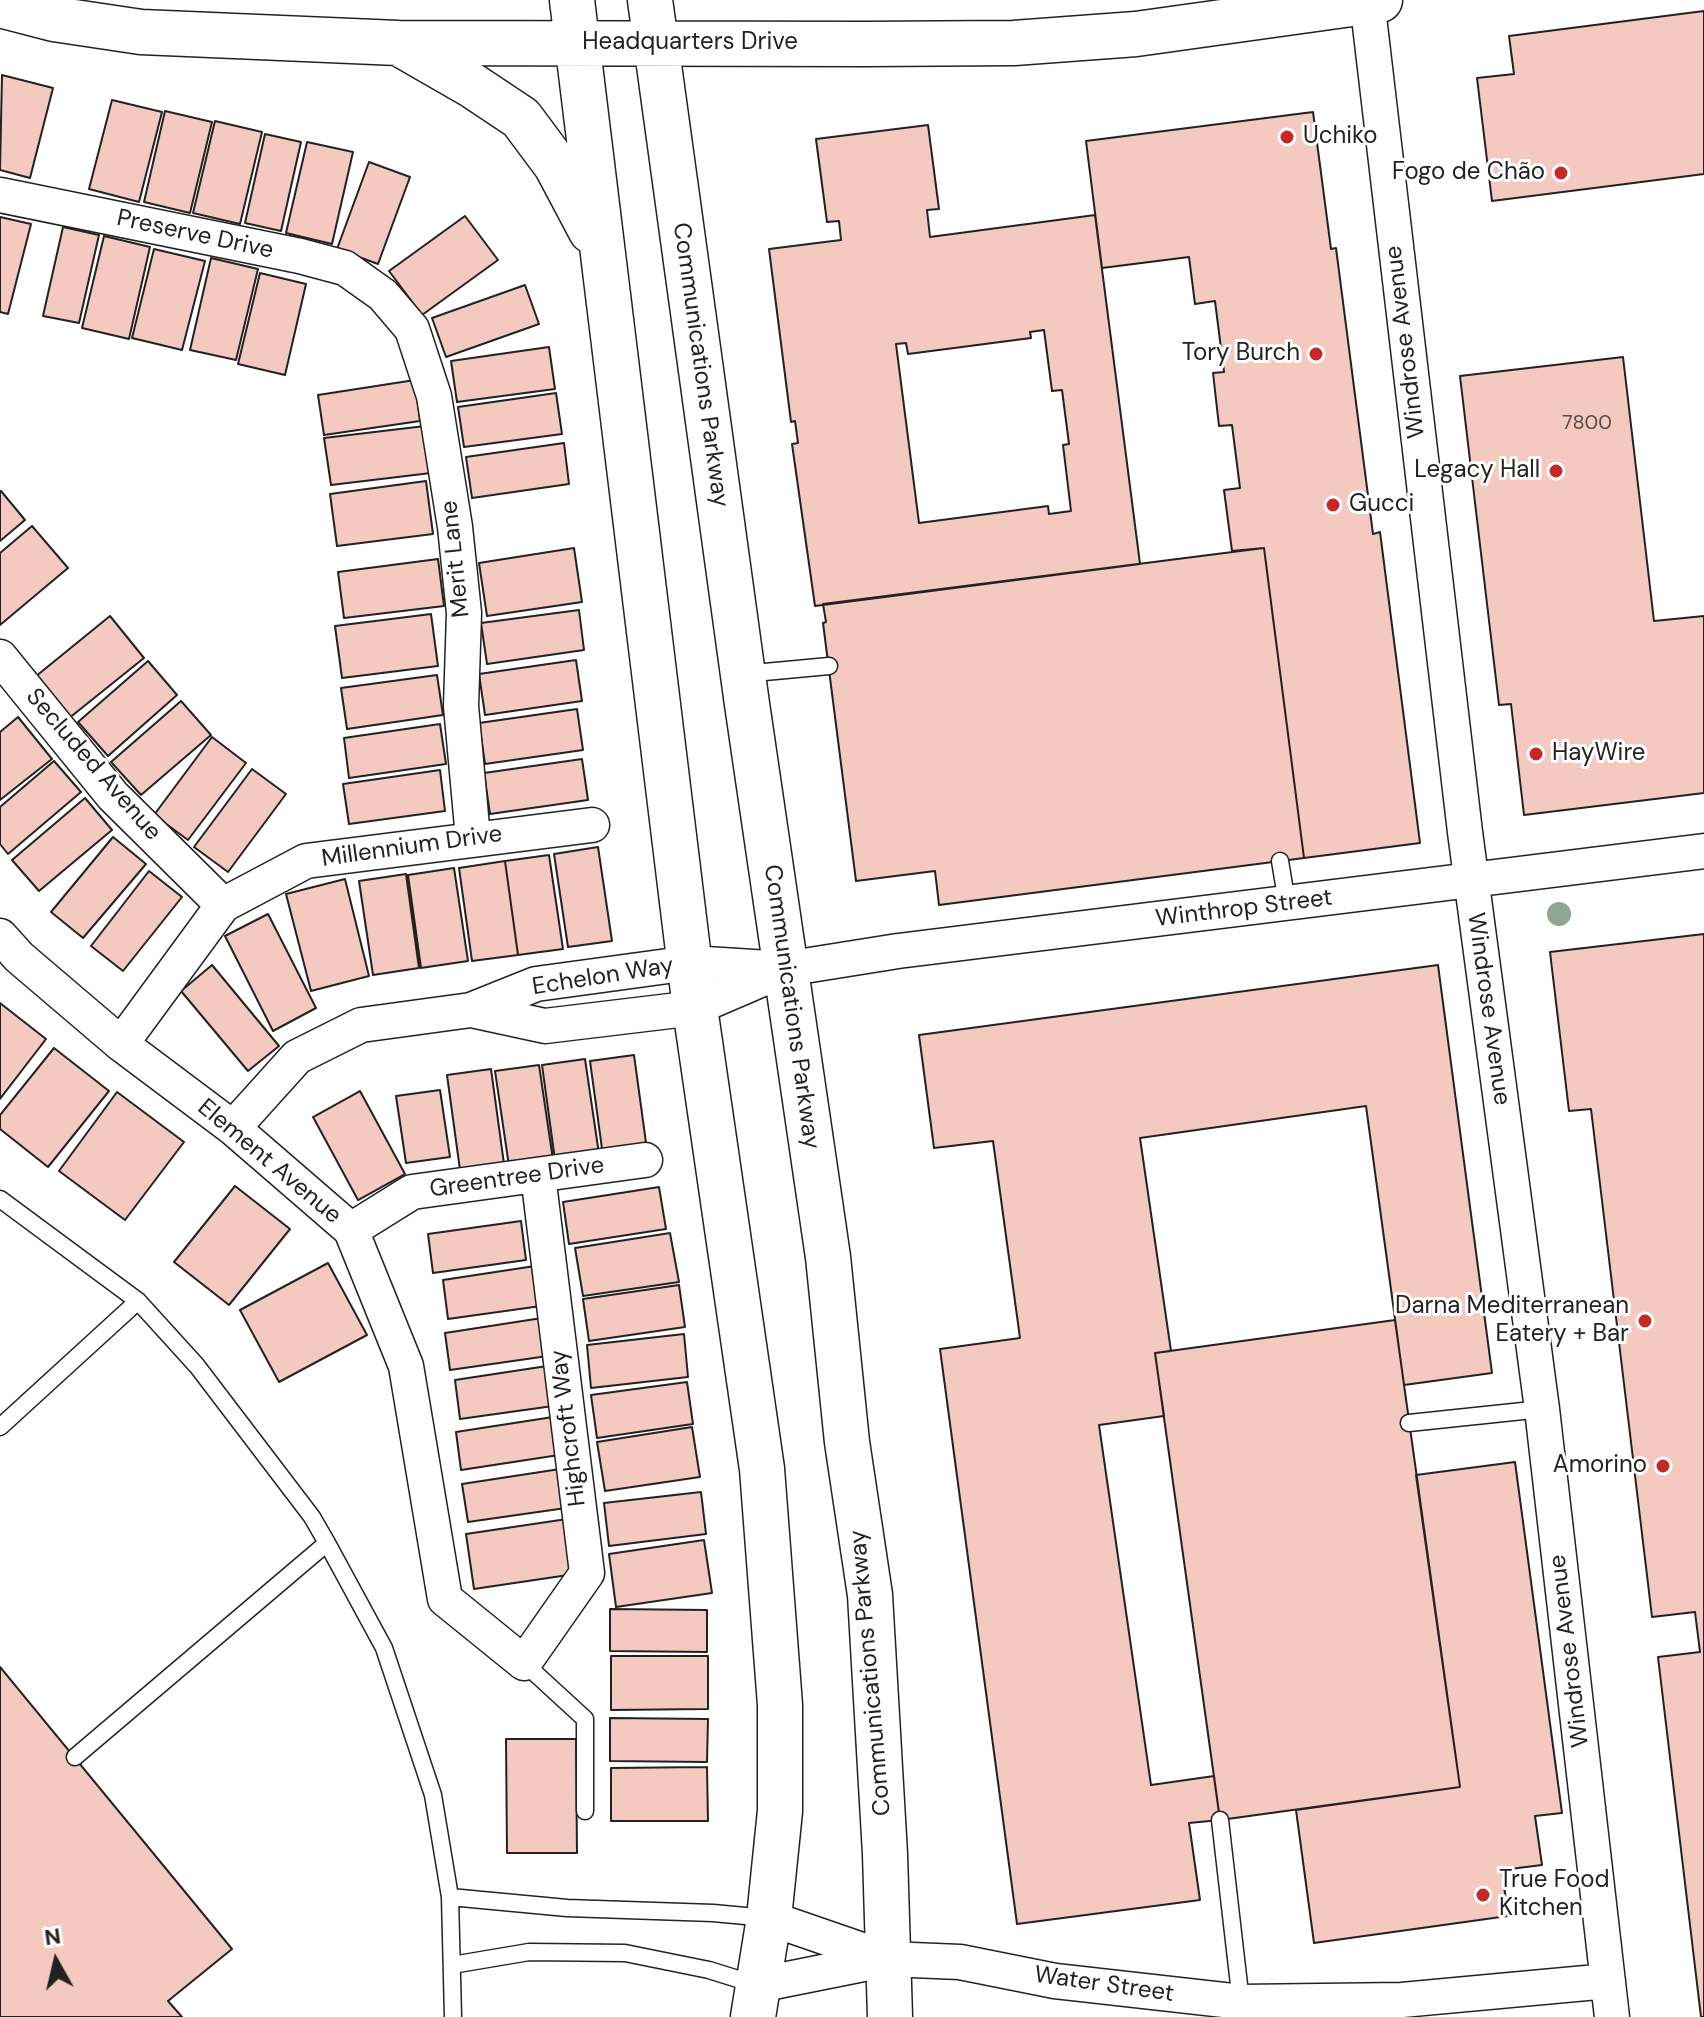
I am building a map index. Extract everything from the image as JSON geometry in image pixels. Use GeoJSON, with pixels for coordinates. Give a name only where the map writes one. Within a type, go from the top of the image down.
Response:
{"type":"FeatureCollection","features":[{"type":"Feature","properties":{"kind":"street"},"geometry":{"type":"LineString","coordinates":[[572,0],[695,1008],[762,1469],[780,1705],[780,1811],[769,1918],[756,2001]]}},
{"type":"Feature","properties":{"kind":"street","name":"Communications Parkway"},"geometry":{"type":"LineString","coordinates":[[650,0],[743,674],[828,1257],[847,1442],[870,1595],[879,1733],[890,2017]]}},
{"type":"Feature","properties":{"kind":"street","name":"Headquarters Drive"},"geometry":{"type":"LineString","coordinates":[[0,5],[54,19],[141,32],[398,43],[1014,43],[1136,34],[1371,1]]}},
{"type":"Feature","properties":{"kind":"street","name":"Windrose Avenue"},"geometry":{"type":"LineString","coordinates":[[1371,1],[1471,881],[1542,1409],[1612,2017]]}},
{"type":"Feature","properties":{"kind":"street"},"geometry":{"type":"LineString","coordinates":[[398,43],[521,118],[556,165],[604,254]]}},
{"type":"Feature","properties":{"kind":"street","name":"Preserve Drive"},"geometry":{"type":"LineString","coordinates":[[0,195],[300,256],[345,268],[383,295]]}},
{"type":"Feature","properties":{"kind":"street","name":"Merit Lane"},"geometry":{"type":"LineString","coordinates":[[383,295],[412,329],[434,396],[455,527],[464,613],[461,706],[473,838]]}},
{"type":"Feature","properties":{"kind":"street","name":"Secluded Avenue"},"geometry":{"type":"LineString","coordinates":[[0,657],[113,796],[223,905]]}},
{"type":"Feature","properties":{"kind":"street","name":"Millennium Drive"},"geometry":{"type":"LineString","coordinates":[[121,1044],[223,905],[306,861],[592,825]]}},
{"type":"Feature","properties":{"kind":"street","name":"Winthrop Street"},"geometry":{"type":"LineString","coordinates":[[690,963],[785,969],[898,951],[1704,851]]}},
{"type":"Feature","properties":{"kind":"street","name":"Element Avenue"},"geometry":{"type":"LineString","coordinates":[[0,936],[19,957],[121,1044],[233,1128],[351,1230],[406,1366],[445,1599],[524,1663]]}},
{"type":"Feature","properties":{"kind":"street","name":"Echelon Way"},"geometry":{"type":"LineString","coordinates":[[233,1128],[297,1057],[361,1025],[471,1010],[536,984],[690,963]]}},
{"type":"Feature","properties":{"kind":"street","name":"Winthrop Street"},"geometry":{"type":"LineString","coordinates":[[695,1008],[785,969]]}},
{"type":"Feature","properties":{"kind":"street","name":"Echelon Way"},"geometry":{"type":"LineString","coordinates":[[471,1010],[545,1026],[695,1008]]}},
{"type":"Feature","properties":{"kind":"street","name":"Greentree Drive"},"geometry":{"type":"LineString","coordinates":[[351,1230],[412,1192],[645,1160]]}},
{"type":"Feature","properties":{"kind":"street","name":"Highcroft Way"},"geometry":{"type":"LineString","coordinates":[[524,1663],[587,1573],[538,1175]]}},
{"type":"Feature","properties":{"kind":"street","name":"Water Street"},"geometry":{"type":"LineString","coordinates":[[769,1918],[888,1959],[960,1962],[1055,1981],[1241,2002],[1402,2000],[1608,1981]]}},
{"type":"Feature","properties":{"kind":"street","name":"Water Street"},"geometry":{"type":"LineString","coordinates":[[756,2001],[888,1959]]}},
{"type":"Feature","properties":{"kind":"lane"},"geometry":{"type":"LineString","coordinates":[[743,674],[829,666]]}},
{"type":"Feature","properties":{"kind":"lane"},"geometry":{"type":"LineString","coordinates":[[1280,861],[1287,903]]}},
{"type":"Feature","properties":{"kind":"lane"},"geometry":{"type":"LineString","coordinates":[[0,1199],[138,1301],[197,1366],[312,1517],[327,1543],[384,1648],[433,1795],[450,1897],[453,2017]]}},
{"type":"Feature","properties":{"kind":"lane"},"geometry":{"type":"LineString","coordinates":[[0,1427],[138,1301]]}},
{"type":"Feature","properties":{"kind":"lane"},"geometry":{"type":"LineString","coordinates":[[1409,1423],[1542,1409]]}},
{"type":"Feature","properties":{"kind":"lane"},"geometry":{"type":"LineString","coordinates":[[75,1757],[327,1543]]}},
{"type":"Feature","properties":{"kind":"lane"},"geometry":{"type":"LineString","coordinates":[[524,1663],[585,1719],[585,1811]]}},
{"type":"Feature","properties":{"kind":"lane"},"geometry":{"type":"LineString","coordinates":[[1220,1820],[1241,2002]]}},
{"type":"Feature","properties":{"kind":"lane"},"geometry":{"type":"LineString","coordinates":[[450,1897],[567,1908],[769,1918]]}},
{"type":"Feature","properties":{"kind":"lane"},"geometry":{"type":"LineString","coordinates":[[452,1965],[529,1952],[625,1953],[709,1970],[756,2001]]}},
{"type":"Feature","properties":{"kind":"building"},"geometry":{"type":"Polygon","coordinates":[[[1704,11],[1704,174],[1492,201],[1477,78],[1514,74],[1509,36],[1704,11]]]}},
{"type":"Feature","properties":{"kind":"building"},"geometry":{"type":"Polygon","coordinates":[[[2,75],[53,88],[30,178],[0,170],[2,75]]]}},
{"type":"Feature","properties":{"kind":"building"},"geometry":{"type":"Polygon","coordinates":[[[112,100],[162,112],[139,202],[89,189],[112,100]]]}},
{"type":"Feature","properties":{"kind":"building"},"geometry":{"type":"Polygon","coordinates":[[[165,111],[212,122],[190,213],[144,202],[165,111]]]}},
{"type":"Feature","properties":{"kind":"building"},"geometry":{"type":"Polygon","coordinates":[[[1313,112],[1331,249],[1336,248],[1373,534],[1380,532],[1420,843],[1304,858],[1264,548],[1232,551],[1224,490],[1240,488],[1232,425],[1219,426],[1213,373],[1224,372],[1215,301],[1195,304],[1189,257],[1102,268],[1086,141],[1313,112]]]}},
{"type":"Feature","properties":{"kind":"building"},"geometry":{"type":"Polygon","coordinates":[[[215,121],[262,132],[240,224],[193,213],[215,121]]]}},
{"type":"Feature","properties":{"kind":"building"},"geometry":{"type":"Polygon","coordinates":[[[928,125],[939,209],[927,210],[930,237],[1095,215],[1140,564],[815,606],[792,444],[798,443],[795,421],[791,422],[769,249],[841,240],[839,221],[827,222],[816,139],[928,125]],[[1044,330],[1030,332],[1031,338],[908,354],[906,343],[896,344],[919,523],[1048,506],[1049,514],[1071,511],[1063,445],[1069,444],[1062,390],[1052,391],[1044,330]]]}},
{"type":"Feature","properties":{"kind":"building"},"geometry":{"type":"Polygon","coordinates":[[[265,134],[301,142],[281,231],[245,223],[265,134]]]}},
{"type":"Feature","properties":{"kind":"building"},"geometry":{"type":"Polygon","coordinates":[[[307,142],[353,152],[332,244],[286,233],[307,142]]]}},
{"type":"Feature","properties":{"kind":"building"},"geometry":{"type":"Polygon","coordinates":[[[369,162],[410,177],[378,264],[337,249],[369,162]]]}},
{"type":"Feature","properties":{"kind":"building"},"geometry":{"type":"Polygon","coordinates":[[[465,216],[498,260],[422,315],[389,271],[465,216]]]}},
{"type":"Feature","properties":{"kind":"building"},"geometry":{"type":"Polygon","coordinates":[[[0,217],[31,224],[8,314],[0,312],[0,217]]]}},
{"type":"Feature","properties":{"kind":"building"},"geometry":{"type":"Polygon","coordinates":[[[63,227],[99,235],[79,323],[43,316],[63,227]]]}},
{"type":"Feature","properties":{"kind":"building"},"geometry":{"type":"Polygon","coordinates":[[[104,236],[150,247],[129,339],[82,328],[104,236]]]}},
{"type":"Feature","properties":{"kind":"building"},"geometry":{"type":"Polygon","coordinates":[[[154,249],[205,261],[182,350],[132,338],[154,249]]]}},
{"type":"Feature","properties":{"kind":"building"},"geometry":{"type":"Polygon","coordinates":[[[211,258],[258,269],[236,360],[190,350],[211,258]]]}},
{"type":"Feature","properties":{"kind":"building"},"geometry":{"type":"Polygon","coordinates":[[[260,273],[306,284],[285,375],[238,364],[260,273]]]}},
{"type":"Feature","properties":{"kind":"building"},"geometry":{"type":"Polygon","coordinates":[[[525,285],[539,324],[446,357],[432,318],[525,285]]]}},
{"type":"Feature","properties":{"kind":"building"},"geometry":{"type":"Polygon","coordinates":[[[549,347],[555,389],[457,402],[451,361],[549,347]]]}},
{"type":"Feature","properties":{"kind":"building"},"geometry":{"type":"Polygon","coordinates":[[[1623,357],[1654,621],[1704,616],[1704,793],[1524,815],[1511,704],[1499,705],[1460,376],[1623,357]]]}},
{"type":"Feature","properties":{"kind":"building"},"geometry":{"type":"Polygon","coordinates":[[[415,380],[420,421],[324,435],[318,395],[415,380]]]}},
{"type":"Feature","properties":{"kind":"building"},"geometry":{"type":"Polygon","coordinates":[[[556,393],[562,434],[464,447],[458,407],[556,393]]]}},
{"type":"Feature","properties":{"kind":"building"},"geometry":{"type":"Polygon","coordinates":[[[425,426],[431,473],[331,485],[324,438],[425,426]]]}},
{"type":"Feature","properties":{"kind":"building"},"geometry":{"type":"Polygon","coordinates":[[[564,443],[569,484],[472,498],[466,457],[564,443]]]}},
{"type":"Feature","properties":{"kind":"building"},"geometry":{"type":"Polygon","coordinates":[[[426,481],[433,534],[337,546],[330,494],[426,481]]]}},
{"type":"Feature","properties":{"kind":"building"},"geometry":{"type":"Polygon","coordinates":[[[0,492],[25,520],[0,541],[0,492]]]}},
{"type":"Feature","properties":{"kind":"building"},"geometry":{"type":"Polygon","coordinates":[[[32,526],[68,568],[0,625],[0,553],[32,526]]]}},
{"type":"Feature","properties":{"kind":"building"},"geometry":{"type":"Polygon","coordinates":[[[574,548],[582,602],[487,616],[479,563],[574,548]]]}},
{"type":"Feature","properties":{"kind":"building"},"geometry":{"type":"Polygon","coordinates":[[[1264,548],[1304,858],[939,905],[935,871],[856,881],[823,604],[1264,548]]]}},
{"type":"Feature","properties":{"kind":"building"},"geometry":{"type":"Polygon","coordinates":[[[438,559],[444,606],[344,618],[338,572],[438,559]]]}},
{"type":"Feature","properties":{"kind":"building"},"geometry":{"type":"Polygon","coordinates":[[[579,610],[584,650],[487,664],[481,623],[579,610]]]}},
{"type":"Feature","properties":{"kind":"building"},"geometry":{"type":"Polygon","coordinates":[[[431,614],[438,666],[342,678],[335,626],[431,614]]]}},
{"type":"Feature","properties":{"kind":"building"},"geometry":{"type":"Polygon","coordinates":[[[110,616],[144,658],[68,719],[35,677],[110,616]]]}},
{"type":"Feature","properties":{"kind":"building"},"geometry":{"type":"Polygon","coordinates":[[[576,660],[582,701],[485,715],[479,674],[576,660]]]}},
{"type":"Feature","properties":{"kind":"building"},"geometry":{"type":"Polygon","coordinates":[[[148,661],[177,695],[108,756],[78,722],[148,661]]]}},
{"type":"Feature","properties":{"kind":"building"},"geometry":{"type":"Polygon","coordinates":[[[437,675],[443,715],[347,729],[341,688],[437,675]]]}},
{"type":"Feature","properties":{"kind":"building"},"geometry":{"type":"Polygon","coordinates":[[[181,701],[211,735],[141,795],[111,762],[181,701]]]}},
{"type":"Feature","properties":{"kind":"building"},"geometry":{"type":"Polygon","coordinates":[[[577,709],[583,750],[485,764],[479,723],[577,709]]]}},
{"type":"Feature","properties":{"kind":"building"},"geometry":{"type":"Polygon","coordinates":[[[18,717],[52,759],[0,800],[0,732],[18,717]]]}},
{"type":"Feature","properties":{"kind":"building"},"geometry":{"type":"Polygon","coordinates":[[[440,724],[446,764],[349,778],[344,738],[440,724]]]}},
{"type":"Feature","properties":{"kind":"building"},"geometry":{"type":"Polygon","coordinates":[[[212,737],[246,763],[188,840],[154,815],[212,737]]]}},
{"type":"Feature","properties":{"kind":"building"},"geometry":{"type":"Polygon","coordinates":[[[582,759],[588,800],[490,814],[484,773],[582,759]]]}},
{"type":"Feature","properties":{"kind":"building"},"geometry":{"type":"Polygon","coordinates":[[[54,761],[81,792],[8,854],[0,844],[0,807],[54,761]]]}},
{"type":"Feature","properties":{"kind":"building"},"geometry":{"type":"Polygon","coordinates":[[[252,769],[286,794],[228,872],[194,847],[252,769]]]}},
{"type":"Feature","properties":{"kind":"building"},"geometry":{"type":"Polygon","coordinates":[[[440,770],[445,811],[349,824],[343,784],[440,770]]]}},
{"type":"Feature","properties":{"kind":"building"},"geometry":{"type":"Polygon","coordinates":[[[85,798],[112,830],[39,891],[12,860],[85,798]]]}},
{"type":"Feature","properties":{"kind":"building"},"geometry":{"type":"Polygon","coordinates":[[[113,837],[146,864],[83,938],[51,912],[113,837]]]}},
{"type":"Feature","properties":{"kind":"building"},"geometry":{"type":"Polygon","coordinates":[[[598,847],[612,941],[568,947],[554,854],[598,847]]]}},
{"type":"Feature","properties":{"kind":"building"},"geometry":{"type":"Polygon","coordinates":[[[549,855],[563,949],[518,955],[505,861],[549,855]]]}},
{"type":"Feature","properties":{"kind":"building"},"geometry":{"type":"Polygon","coordinates":[[[505,861],[518,955],[472,961],[459,868],[505,861]]]}},
{"type":"Feature","properties":{"kind":"building"},"geometry":{"type":"Polygon","coordinates":[[[454,868],[468,961],[421,968],[408,875],[454,868]]]}},
{"type":"Feature","properties":{"kind":"building"},"geometry":{"type":"Polygon","coordinates":[[[149,871],[182,897],[123,971],[91,946],[149,871]]]}},
{"type":"Feature","properties":{"kind":"building"},"geometry":{"type":"Polygon","coordinates":[[[406,874],[419,968],[373,975],[359,881],[406,874]]]}},
{"type":"Feature","properties":{"kind":"building"},"geometry":{"type":"Polygon","coordinates":[[[345,879],[369,976],[311,991],[286,894],[345,879]]]}},
{"type":"Feature","properties":{"kind":"building"},"geometry":{"type":"Polygon","coordinates":[[[268,914],[316,1008],[273,1031],[225,936],[268,914]]]}},
{"type":"Feature","properties":{"kind":"building"},"geometry":{"type":"Polygon","coordinates":[[[1704,934],[1704,2017],[1701,2017],[1658,1657],[1700,1652],[1695,1612],[1652,1617],[1591,1109],[1569,1111],[1550,952],[1704,934]]]}},
{"type":"Feature","properties":{"kind":"building"},"geometry":{"type":"Polygon","coordinates":[[[212,965],[279,1046],[248,1071],[181,991],[212,965]]]}},
{"type":"Feature","properties":{"kind":"building"},"geometry":{"type":"Polygon","coordinates":[[[1438,965],[1492,1373],[1404,1385],[1366,1106],[1140,1138],[1171,1351],[1155,1353],[1164,1416],[1099,1425],[1151,1785],[1214,1776],[1220,1820],[1189,1823],[1200,1900],[1017,1924],[940,1349],[1020,1338],[993,1141],[934,1148],[919,1035],[1438,965]]]}},
{"type":"Feature","properties":{"kind":"building"},"geometry":{"type":"Polygon","coordinates":[[[0,1003],[46,1039],[0,1099],[0,1003]]]}},
{"type":"Feature","properties":{"kind":"building"},"geometry":{"type":"Polygon","coordinates":[[[54,1048],[109,1091],[48,1167],[0,1129],[0,1115],[54,1048]]]}},
{"type":"Feature","properties":{"kind":"building"},"geometry":{"type":"Polygon","coordinates":[[[634,1055],[647,1150],[603,1156],[590,1061],[634,1055]]]}},
{"type":"Feature","properties":{"kind":"building"},"geometry":{"type":"Polygon","coordinates":[[[585,1059],[599,1154],[555,1160],[542,1065],[585,1059]]]}},
{"type":"Feature","properties":{"kind":"building"},"geometry":{"type":"Polygon","coordinates":[[[539,1065],[553,1160],[509,1166],[495,1071],[539,1065]]]}},
{"type":"Feature","properties":{"kind":"building"},"geometry":{"type":"Polygon","coordinates":[[[491,1069],[504,1164],[460,1170],[447,1075],[491,1069]]]}},
{"type":"Feature","properties":{"kind":"building"},"geometry":{"type":"Polygon","coordinates":[[[440,1090],[450,1157],[406,1163],[396,1096],[440,1090]]]}},
{"type":"Feature","properties":{"kind":"building"},"geometry":{"type":"Polygon","coordinates":[[[360,1091],[405,1174],[358,1200],[313,1117],[360,1091]]]}},
{"type":"Feature","properties":{"kind":"building"},"geometry":{"type":"Polygon","coordinates":[[[117,1092],[184,1142],[125,1220],[59,1171],[117,1092]]]}},
{"type":"Feature","properties":{"kind":"building"},"geometry":{"type":"Polygon","coordinates":[[[235,1186],[290,1229],[229,1305],[174,1262],[235,1186]]]}},
{"type":"Feature","properties":{"kind":"building"},"geometry":{"type":"Polygon","coordinates":[[[659,1187],[666,1229],[569,1244],[563,1202],[659,1187]]]}},
{"type":"Feature","properties":{"kind":"building"},"geometry":{"type":"Polygon","coordinates":[[[521,1221],[526,1260],[433,1273],[428,1234],[521,1221]]]}},
{"type":"Feature","properties":{"kind":"building"},"geometry":{"type":"Polygon","coordinates":[[[670,1233],[679,1282],[583,1296],[575,1248],[670,1233]]]}},
{"type":"Feature","properties":{"kind":"building"},"geometry":{"type":"Polygon","coordinates":[[[328,1263],[367,1335],[279,1382],[240,1310],[328,1263]]]}},
{"type":"Feature","properties":{"kind":"building"},"geometry":{"type":"Polygon","coordinates":[[[535,1266],[541,1306],[448,1319],[443,1280],[535,1266]]]}},
{"type":"Feature","properties":{"kind":"building"},"geometry":{"type":"Polygon","coordinates":[[[679,1285],[685,1327],[589,1341],[583,1299],[679,1285]]]}},
{"type":"Feature","properties":{"kind":"building"},"geometry":{"type":"Polygon","coordinates":[[[542,1318],[548,1356],[450,1370],[445,1333],[542,1318]]]}},
{"type":"Feature","properties":{"kind":"building"},"geometry":{"type":"Polygon","coordinates":[[[1395,1320],[1460,1787],[1220,1820],[1155,1353],[1395,1320]]]}},
{"type":"Feature","properties":{"kind":"building"},"geometry":{"type":"Polygon","coordinates":[[[684,1334],[688,1377],[591,1388],[587,1345],[684,1334]]]}},
{"type":"Feature","properties":{"kind":"building"},"geometry":{"type":"Polygon","coordinates":[[[547,1366],[553,1406],[460,1419],[455,1380],[547,1366]]]}},
{"type":"Feature","properties":{"kind":"building"},"geometry":{"type":"Polygon","coordinates":[[[687,1382],[693,1424],[597,1438],[591,1395],[687,1382]]]}},
{"type":"Feature","properties":{"kind":"building"},"geometry":{"type":"Polygon","coordinates":[[[553,1417],[559,1455],[461,1470],[456,1432],[553,1417]]]}},
{"type":"Feature","properties":{"kind":"building"},"geometry":{"type":"Polygon","coordinates":[[[692,1427],[700,1477],[605,1491],[597,1442],[692,1427]]]}},
{"type":"Feature","properties":{"kind":"building"},"geometry":{"type":"Polygon","coordinates":[[[1515,1462],[1562,1813],[1535,1816],[1542,1865],[1502,1870],[1508,1916],[1314,1943],[1296,1810],[1460,1787],[1416,1475],[1515,1462]]]}},
{"type":"Feature","properties":{"kind":"building"},"geometry":{"type":"Polygon","coordinates":[[[560,1469],[566,1508],[468,1522],[462,1484],[560,1469]]]}},
{"type":"Feature","properties":{"kind":"building"},"geometry":{"type":"Polygon","coordinates":[[[701,1492],[706,1534],[609,1546],[604,1503],[701,1492]]]}},
{"type":"Feature","properties":{"kind":"building"},"geometry":{"type":"Polygon","coordinates":[[[567,1519],[575,1574],[474,1589],[466,1534],[567,1519]]]}},
{"type":"Feature","properties":{"kind":"building"},"geometry":{"type":"Polygon","coordinates":[[[704,1540],[712,1593],[616,1607],[609,1554],[704,1540]]]}},
{"type":"Feature","properties":{"kind":"building"},"geometry":{"type":"Polygon","coordinates":[[[610,1609],[707,1610],[707,1652],[610,1651],[610,1609]]]}},
{"type":"Feature","properties":{"kind":"building"},"geometry":{"type":"Polygon","coordinates":[[[611,1656],[708,1656],[708,1709],[611,1710],[611,1656]]]}},
{"type":"Feature","properties":{"kind":"building"},"geometry":{"type":"Polygon","coordinates":[[[0,1667],[232,1949],[168,2001],[182,2017],[0,2017],[0,1667]]]}},
{"type":"Feature","properties":{"kind":"building"},"geometry":{"type":"Polygon","coordinates":[[[610,1718],[708,1719],[707,1762],[610,1761],[610,1718]]]}},
{"type":"Feature","properties":{"kind":"building"},"geometry":{"type":"Polygon","coordinates":[[[506,1739],[576,1739],[577,1853],[507,1853],[506,1739]]]}},
{"type":"Feature","properties":{"kind":"building"},"geometry":{"type":"Polygon","coordinates":[[[707,1767],[708,1821],[611,1821],[611,1768],[707,1767]]]}},
{"type":"Feature","properties":{"kind":"place","name":"Uchiko"},"geometry":{"type":"Point","coordinates":[1287,137]}},
{"type":"Feature","properties":{"kind":"place","name":"Fogo de Chão"},"geometry":{"type":"Point","coordinates":[1561,173]}},
{"type":"Feature","properties":{"kind":"place","name":"Tory Burch"},"geometry":{"type":"Point","coordinates":[1316,354]}},
{"type":"Feature","properties":{"kind":"place","name":"Legacy Hall"},"geometry":{"type":"Point","coordinates":[1556,471]}},
{"type":"Feature","properties":{"kind":"place","name":"Gucci"},"geometry":{"type":"Point","coordinates":[1333,505]}},
{"type":"Feature","properties":{"kind":"place","name":"HayWire"},"geometry":{"type":"Point","coordinates":[1536,754]}},
{"type":"Feature","properties":{"kind":"place","name":"Darna Mediterranean Eatery + Bar"},"geometry":{"type":"Point","coordinates":[1645,1321]}},
{"type":"Feature","properties":{"kind":"place","name":"Amorino"},"geometry":{"type":"Point","coordinates":[1663,1466]}},
{"type":"Feature","properties":{"kind":"place","name":"True Food Kitchen"},"geometry":{"type":"Point","coordinates":[1483,1895]}}]}
